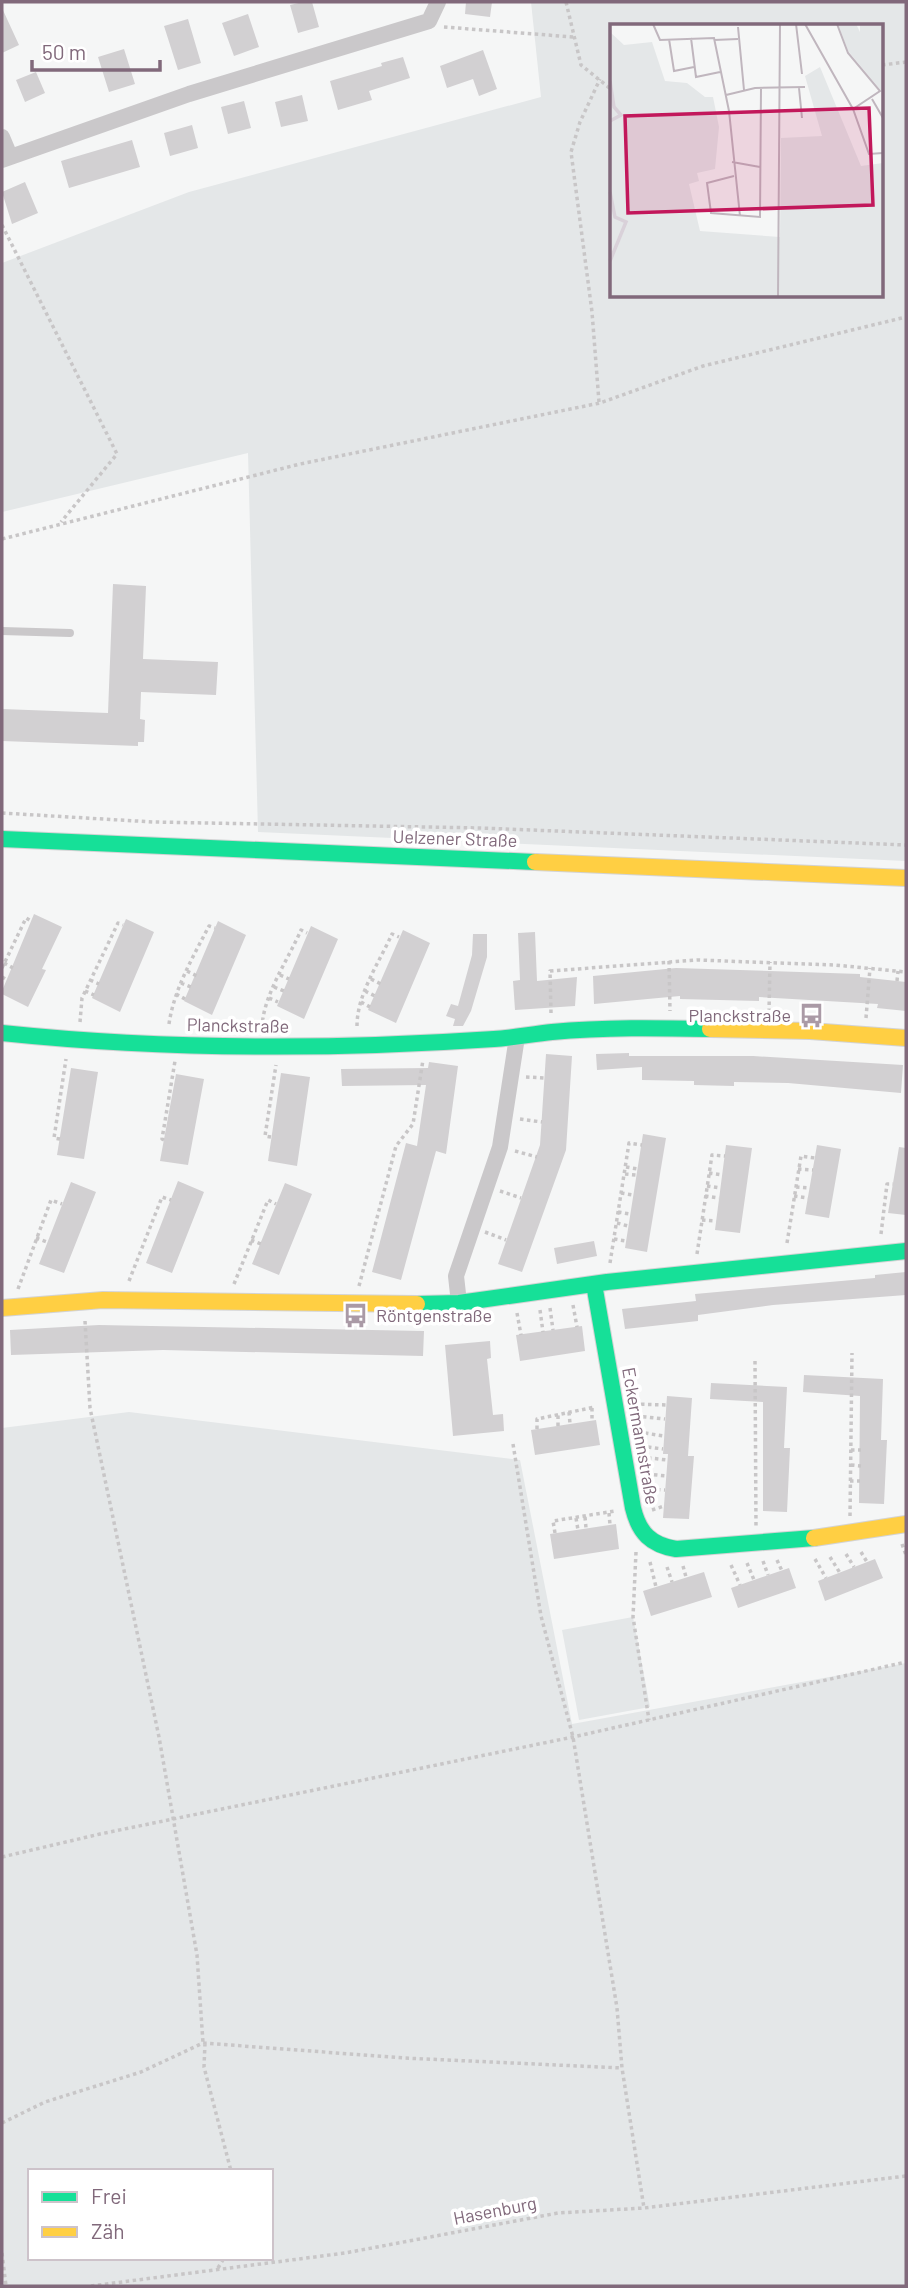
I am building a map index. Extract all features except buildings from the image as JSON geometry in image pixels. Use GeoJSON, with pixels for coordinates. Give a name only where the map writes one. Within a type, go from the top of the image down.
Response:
{"type":"FeatureCollection","features":[{"type":"Feature","properties":{"kind":"street"},"geometry":{"type":"LineString","coordinates":[[2,137],[6,158],[435,10]]}},
{"type":"Feature","properties":{"kind":"street","name":"Uelzener Straße"},"geometry":{"type":"LineString","coordinates":[[2,839],[906,878]]}},
{"type":"Feature","properties":{"kind":"street","name":"Planckstraße"},"geometry":{"type":"LineString","coordinates":[[2,1033],[74,1041],[262,1047],[671,1028],[768,1030],[906,1038]]}},
{"type":"Feature","properties":{"kind":"street"},"geometry":{"type":"LineString","coordinates":[[459,1303],[456,1276],[500,1147],[507,1117],[517,1037]]}},
{"type":"Feature","properties":{"kind":"street"},"geometry":{"type":"LineString","coordinates":[[9,1308],[128,1300],[356,1305],[459,1303],[601,1283],[906,1251]]}},
{"type":"Feature","properties":{"kind":"street","name":"Eckermannstraße"},"geometry":{"type":"LineString","coordinates":[[601,1283],[615,1408],[633,1508],[642,1531],[662,1547],[697,1549],[756,1544],[906,1524]]}},
{"type":"Feature","properties":{"kind":"lane"},"geometry":{"type":"LineString","coordinates":[[2,631],[70,633]]}},
{"type":"Feature","properties":{"kind":"path"},"geometry":{"type":"LineString","coordinates":[[566,2],[581,65],[610,88]]}},
{"type":"Feature","properties":{"kind":"path"},"geometry":{"type":"LineString","coordinates":[[435,10],[449,30],[573,37]]}},
{"type":"Feature","properties":{"kind":"path"},"geometry":{"type":"LineString","coordinates":[[884,65],[906,62]]}},
{"type":"Feature","properties":{"kind":"path"},"geometry":{"type":"LineString","coordinates":[[600,79],[580,122],[571,152],[592,312],[600,403]]}},
{"type":"Feature","properties":{"kind":"path"},"geometry":{"type":"LineString","coordinates":[[2,225],[117,454],[60,524]]}},
{"type":"Feature","properties":{"kind":"path"},"geometry":{"type":"LineString","coordinates":[[2,539],[300,464],[600,403],[703,366],[906,317]]}},
{"type":"Feature","properties":{"kind":"path"},"geometry":{"type":"LineString","coordinates":[[2,813],[165,823],[495,828],[906,845]]}},
{"type":"Feature","properties":{"kind":"path"},"geometry":{"type":"LineString","coordinates":[[13,968],[3,966],[26,918],[31,921]]}},
{"type":"Feature","properties":{"kind":"path"},"geometry":{"type":"LineString","coordinates":[[60,1139],[54,1138],[82,998],[116,934],[118,923],[123,925]]}},
{"type":"Feature","properties":{"kind":"path"},"geometry":{"type":"LineString","coordinates":[[164,1140],[162,1139],[171,1096],[176,994],[209,926],[215,928]]}},
{"type":"Feature","properties":{"kind":"path"},"geometry":{"type":"LineString","coordinates":[[21,928],[26,930]]}},
{"type":"Feature","properties":{"kind":"path"},"geometry":{"type":"LineString","coordinates":[[262,1047],[262,1017],[269,998],[301,930],[307,933]]}},
{"type":"Feature","properties":{"kind":"path"},"geometry":{"type":"LineString","coordinates":[[357,1044],[357,1010],[360,1002],[393,934],[399,937]]}},
{"type":"Feature","properties":{"kind":"path"},"geometry":{"type":"LineString","coordinates":[[204,936],[210,939]]}},
{"type":"Feature","properties":{"kind":"path"},"geometry":{"type":"LineString","coordinates":[[16,938],[22,941]]}},
{"type":"Feature","properties":{"kind":"path"},"geometry":{"type":"LineString","coordinates":[[297,940],[303,942]]}},
{"type":"Feature","properties":{"kind":"path"},"geometry":{"type":"LineString","coordinates":[[388,944],[394,947]]}},
{"type":"Feature","properties":{"kind":"path"},"geometry":{"type":"LineString","coordinates":[[199,946],[205,948]]}},
{"type":"Feature","properties":{"kind":"path"},"geometry":{"type":"LineString","coordinates":[[10,950],[16,952]]}},
{"type":"Feature","properties":{"kind":"path"},"geometry":{"type":"LineString","coordinates":[[292,950],[298,953]]}},
{"type":"Feature","properties":{"kind":"path"},"geometry":{"type":"LineString","coordinates":[[383,954],[389,957]]}},
{"type":"Feature","properties":{"kind":"path"},"geometry":{"type":"LineString","coordinates":[[194,958],[199,961]]}},
{"type":"Feature","properties":{"kind":"path"},"geometry":{"type":"LineString","coordinates":[[697,960],[697,968]]}},
{"type":"Feature","properties":{"kind":"path"},"geometry":{"type":"LineString","coordinates":[[553,1032],[548,974],[697,960],[835,965],[906,972]]}},
{"type":"Feature","properties":{"kind":"path"},"geometry":{"type":"LineString","coordinates":[[669,961],[671,1028]]}},
{"type":"Feature","properties":{"kind":"path"},"geometry":{"type":"LineString","coordinates":[[735,961],[735,969]]}},
{"type":"Feature","properties":{"kind":"path"},"geometry":{"type":"LineString","coordinates":[[286,962],[292,965]]}},
{"type":"Feature","properties":{"kind":"path"},"geometry":{"type":"LineString","coordinates":[[768,1030],[770,962]]}},
{"type":"Feature","properties":{"kind":"path"},"geometry":{"type":"LineString","coordinates":[[796,963],[796,970]]}},
{"type":"Feature","properties":{"kind":"path"},"geometry":{"type":"LineString","coordinates":[[633,964],[634,972]]}},
{"type":"Feature","properties":{"kind":"path"},"geometry":{"type":"LineString","coordinates":[[834,972],[835,965]]}},
{"type":"Feature","properties":{"kind":"path"},"geometry":{"type":"LineString","coordinates":[[377,966],[383,969]]}},
{"type":"Feature","properties":{"kind":"path"},"geometry":{"type":"LineString","coordinates":[[96,968],[105,972]]}},
{"type":"Feature","properties":{"kind":"path"},"geometry":{"type":"LineString","coordinates":[[864,1035],[870,968]]}},
{"type":"Feature","properties":{"kind":"path"},"geometry":{"type":"LineString","coordinates":[[581,969],[582,977]]}},
{"type":"Feature","properties":{"kind":"path"},"geometry":{"type":"LineString","coordinates":[[187,971],[197,976]]}},
{"type":"Feature","properties":{"kind":"path"},"geometry":{"type":"LineString","coordinates":[[897,981],[898,971]]}},
{"type":"Feature","properties":{"kind":"path"},"geometry":{"type":"LineString","coordinates":[[280,975],[289,979]]}},
{"type":"Feature","properties":{"kind":"path"},"geometry":{"type":"LineString","coordinates":[[2,977],[7,979]]}},
{"type":"Feature","properties":{"kind":"path"},"geometry":{"type":"LineString","coordinates":[[90,979],[99,984]]}},
{"type":"Feature","properties":{"kind":"path"},"geometry":{"type":"LineString","coordinates":[[371,979],[381,984]]}},
{"type":"Feature","properties":{"kind":"path"},"geometry":{"type":"LineString","coordinates":[[181,983],[191,988]]}},
{"type":"Feature","properties":{"kind":"path"},"geometry":{"type":"LineString","coordinates":[[274,987],[284,991]]}},
{"type":"Feature","properties":{"kind":"path"},"geometry":{"type":"LineString","coordinates":[[85,991],[94,995]]}},
{"type":"Feature","properties":{"kind":"path"},"geometry":{"type":"LineString","coordinates":[[365,991],[375,996]]}},
{"type":"Feature","properties":{"kind":"path"},"geometry":{"type":"LineString","coordinates":[[176,994],[185,999]]}},
{"type":"Feature","properties":{"kind":"path"},"geometry":{"type":"LineString","coordinates":[[269,998],[278,1002]]}},
{"type":"Feature","properties":{"kind":"path"},"geometry":{"type":"LineString","coordinates":[[360,1002],[370,1007]]}},
{"type":"Feature","properties":{"kind":"path"},"geometry":{"type":"LineString","coordinates":[[356,1305],[396,1146],[414,1124],[425,1041]]}},
{"type":"Feature","properties":{"kind":"path"},"geometry":{"type":"LineString","coordinates":[[271,1137],[265,1136],[279,1047]]}},
{"type":"Feature","properties":{"kind":"path"},"geometry":{"type":"LineString","coordinates":[[419,1088],[425,1089]]}},
{"type":"Feature","properties":{"kind":"path"},"geometry":{"type":"LineString","coordinates":[[271,1095],[278,1096]]}},
{"type":"Feature","properties":{"kind":"path"},"geometry":{"type":"LineString","coordinates":[[507,1117],[542,1122]]}},
{"type":"Feature","properties":{"kind":"path"},"geometry":{"type":"LineString","coordinates":[[414,1124],[421,1125]]}},
{"type":"Feature","properties":{"kind":"path"},"geometry":{"type":"LineString","coordinates":[[601,1283],[614,1239],[629,1143],[642,1145]]}},
{"type":"Feature","properties":{"kind":"path"},"geometry":{"type":"LineString","coordinates":[[500,1147],[537,1157]]}},
{"type":"Feature","properties":{"kind":"path"},"geometry":{"type":"LineString","coordinates":[[694,1273],[712,1155],[725,1156]]}},
{"type":"Feature","properties":{"kind":"path"},"geometry":{"type":"LineString","coordinates":[[784,1264],[801,1156],[815,1158]]}},
{"type":"Feature","properties":{"kind":"path"},"geometry":{"type":"LineString","coordinates":[[625,1167],[638,1169]]}},
{"type":"Feature","properties":{"kind":"path"},"geometry":{"type":"LineString","coordinates":[[390,1168],[399,1170]]}},
{"type":"Feature","properties":{"kind":"path"},"geometry":{"type":"LineString","coordinates":[[799,1169],[813,1170]]}},
{"type":"Feature","properties":{"kind":"path"},"geometry":{"type":"LineString","coordinates":[[709,1173],[722,1175]]}},
{"type":"Feature","properties":{"kind":"path"},"geometry":{"type":"LineString","coordinates":[[624,1174],[636,1175]]}},
{"type":"Feature","properties":{"kind":"path"},"geometry":{"type":"LineString","coordinates":[[878,1254],[887,1184],[893,1184]]}},
{"type":"Feature","properties":{"kind":"path"},"geometry":{"type":"LineString","coordinates":[[707,1186],[720,1188]]}},
{"type":"Feature","properties":{"kind":"path"},"geometry":{"type":"LineString","coordinates":[[487,1187],[522,1198]]}},
{"type":"Feature","properties":{"kind":"path"},"geometry":{"type":"LineString","coordinates":[[796,1187],[810,1188]]}},
{"type":"Feature","properties":{"kind":"path"},"geometry":{"type":"LineString","coordinates":[[621,1194],[633,1195]]}},
{"type":"Feature","properties":{"kind":"path"},"geometry":{"type":"LineString","coordinates":[[705,1196],[719,1198]]}},
{"type":"Feature","properties":{"kind":"path"},"geometry":{"type":"LineString","coordinates":[[794,1196],[808,1198]]}},
{"type":"Feature","properties":{"kind":"path"},"geometry":{"type":"LineString","coordinates":[[128,1300],[129,1280],[162,1197],[171,1200]]}},
{"type":"Feature","properties":{"kind":"path"},"geometry":{"type":"LineString","coordinates":[[9,1308],[51,1200],[62,1204]]}},
{"type":"Feature","properties":{"kind":"path"},"geometry":{"type":"LineString","coordinates":[[233,1302],[234,1285],[268,1200],[276,1204]]}},
{"type":"Feature","properties":{"kind":"path"},"geometry":{"type":"LineString","coordinates":[[379,1211],[387,1213]]}},
{"type":"Feature","properties":{"kind":"path"},"geometry":{"type":"LineString","coordinates":[[618,1212],[630,1214]]}},
{"type":"Feature","properties":{"kind":"path"},"geometry":{"type":"LineString","coordinates":[[702,1220],[716,1221]]}},
{"type":"Feature","properties":{"kind":"path"},"geometry":{"type":"LineString","coordinates":[[617,1223],[628,1226]]}},
{"type":"Feature","properties":{"kind":"path"},"geometry":{"type":"LineString","coordinates":[[36,1237],[47,1242]]}},
{"type":"Feature","properties":{"kind":"path"},"geometry":{"type":"LineString","coordinates":[[146,1237],[154,1241]]}},
{"type":"Feature","properties":{"kind":"path"},"geometry":{"type":"LineString","coordinates":[[614,1239],[626,1241]]}},
{"type":"Feature","properties":{"kind":"path"},"geometry":{"type":"LineString","coordinates":[[251,1240],[261,1244]]}},
{"type":"Feature","properties":{"kind":"path"},"geometry":{"type":"LineString","coordinates":[[367,1254],[376,1256]]}},
{"type":"Feature","properties":{"kind":"path"},"geometry":{"type":"LineString","coordinates":[[84,1301],[90,1408],[148,1678],[197,1955],[204,2067],[230,2169]]}},
{"type":"Feature","properties":{"kind":"path"},"geometry":{"type":"LineString","coordinates":[[849,1532],[852,1353]]}},
{"type":"Feature","properties":{"kind":"path"},"geometry":{"type":"LineString","coordinates":[[755,1361],[756,1544]]}},
{"type":"Feature","properties":{"kind":"path"},"geometry":{"type":"LineString","coordinates":[[852,1386],[860,1385]]}},
{"type":"Feature","properties":{"kind":"path"},"geometry":{"type":"LineString","coordinates":[[756,1396],[763,1395]]}},
{"type":"Feature","properties":{"kind":"path"},"geometry":{"type":"LineString","coordinates":[[852,1401],[859,1401]]}},
{"type":"Feature","properties":{"kind":"path"},"geometry":{"type":"LineString","coordinates":[[537,1429],[537,1419],[558,1414],[592,1408],[667,1405]]}},
{"type":"Feature","properties":{"kind":"path"},"geometry":{"type":"LineString","coordinates":[[592,1408],[592,1421]]}},
{"type":"Feature","properties":{"kind":"path"},"geometry":{"type":"LineString","coordinates":[[615,1408],[665,1419]]}},
{"type":"Feature","properties":{"kind":"path"},"geometry":{"type":"LineString","coordinates":[[756,1410],[763,1410]]}},
{"type":"Feature","properties":{"kind":"path"},"geometry":{"type":"LineString","coordinates":[[569,1412],[569,1424]]}},
{"type":"Feature","properties":{"kind":"path"},"geometry":{"type":"LineString","coordinates":[[558,1414],[558,1426]]}},
{"type":"Feature","properties":{"kind":"path"},"geometry":{"type":"LineString","coordinates":[[852,1416],[859,1416]]}},
{"type":"Feature","properties":{"kind":"path"},"geometry":{"type":"LineString","coordinates":[[756,1424],[762,1424]]}},
{"type":"Feature","properties":{"kind":"path"},"geometry":{"type":"LineString","coordinates":[[851,1432],[858,1432]]}},
{"type":"Feature","properties":{"kind":"path"},"geometry":{"type":"LineString","coordinates":[[756,1438],[762,1439]]}},
{"type":"Feature","properties":{"kind":"path"},"geometry":{"type":"LineString","coordinates":[[513,1444],[541,1616],[573,1737],[617,2008],[622,2068],[644,2208]]}},
{"type":"Feature","properties":{"kind":"path"},"geometry":{"type":"LineString","coordinates":[[851,1450],[861,1450]]}},
{"type":"Feature","properties":{"kind":"path"},"geometry":{"type":"LineString","coordinates":[[756,1457],[765,1457]]}},
{"type":"Feature","properties":{"kind":"path"},"geometry":{"type":"LineString","coordinates":[[851,1465],[861,1466]]}},
{"type":"Feature","properties":{"kind":"path"},"geometry":{"type":"LineString","coordinates":[[756,1475],[764,1475]]}},
{"type":"Feature","properties":{"kind":"path"},"geometry":{"type":"LineString","coordinates":[[850,1481],[860,1481]]}},
{"type":"Feature","properties":{"kind":"path"},"geometry":{"type":"LineString","coordinates":[[756,1488],[763,1489]]}},
{"type":"Feature","properties":{"kind":"path"},"geometry":{"type":"LineString","coordinates":[[850,1496],[860,1496]]}},
{"type":"Feature","properties":{"kind":"path"},"geometry":{"type":"LineString","coordinates":[[756,1504],[763,1504]]}},
{"type":"Feature","properties":{"kind":"path"},"geometry":{"type":"LineString","coordinates":[[555,1533],[553,1521],[633,1508]]}},
{"type":"Feature","properties":{"kind":"path"},"geometry":{"type":"LineString","coordinates":[[609,1512],[610,1525]]}},
{"type":"Feature","properties":{"kind":"path"},"geometry":{"type":"LineString","coordinates":[[585,1516],[586,1528]]}},
{"type":"Feature","properties":{"kind":"path"},"geometry":{"type":"LineString","coordinates":[[576,1518],[578,1530]]}},
{"type":"Feature","properties":{"kind":"path"},"geometry":{"type":"LineString","coordinates":[[636,1549],[633,1617],[649,1720]]}},
{"type":"Feature","properties":{"kind":"path"},"geometry":{"type":"LineString","coordinates":[[2,1857],[573,1737],[906,1662]]}},
{"type":"Feature","properties":{"kind":"path"},"geometry":{"type":"LineString","coordinates":[[2,2123],[45,2102],[141,2071],[204,2043],[404,2058],[622,2068]]}},
{"type":"Feature","properties":{"kind":"path","name":"Hasenburg"},"geometry":{"type":"LineString","coordinates":[[91,2286],[345,2253],[558,2213],[644,2208],[906,2176]]}},
{"type":"Feature","properties":{"kind":"path"},"geometry":{"type":"LineString","coordinates":[[2,2253],[6,2286]]}},
{"type":"Feature","properties":{"kind":"path"},"geometry":{"type":"LineString","coordinates":[[217,2270],[223,2260]]}},
{"type":"Feature","properties":{"kind":"shaded area"},"geometry":{"type":"Polygon","coordinates":[[[531,2],[906,2],[906,861],[258,832],[248,453],[2,512],[2,263],[189,192],[541,97],[531,2]]]}},
{"type":"Feature","properties":{"kind":"shaded area"},"geometry":{"type":"Polygon","coordinates":[[[129,1412],[520,1460],[572,1724],[906,1663],[906,2286],[2,2286],[2,1428],[129,1412]]]}},
{"type":"Feature","properties":{"kind":"shaded area"},"geometry":{"type":"Polygon","coordinates":[[[633,1617],[650,1707],[579,1720],[562,1630],[633,1617]]]}},
{"type":"Feature","properties":{"kind":"traffic: fast"},"geometry":{"type":"LineString","coordinates":[[2,839],[535,862]]}},
{"type":"Feature","properties":{"kind":"traffic: fast"},"geometry":{"type":"LineString","coordinates":[[2,1033],[125,1043],[310,1046],[433,1043],[591,1029],[710,1029]]}},
{"type":"Feature","properties":{"kind":"traffic: fast"},"geometry":{"type":"LineString","coordinates":[[417,1304],[459,1303],[607,1282],[906,1251]]}},
{"type":"Feature","properties":{"kind":"traffic: fast"},"geometry":{"type":"LineString","coordinates":[[594,1284],[633,1508],[647,1536],[653,1541],[676,1549],[814,1538]]}},
{"type":"Feature","properties":{"kind":"traffic: slow"},"geometry":{"type":"LineString","coordinates":[[535,862],[906,878]]}},
{"type":"Feature","properties":{"kind":"traffic: slow"},"geometry":{"type":"LineString","coordinates":[[710,1029],[810,1031],[906,1038]]}},
{"type":"Feature","properties":{"kind":"traffic: slow"},"geometry":{"type":"LineString","coordinates":[[2,1308],[103,1300],[417,1304]]}},
{"type":"Feature","properties":{"kind":"traffic: slow"},"geometry":{"type":"LineString","coordinates":[[814,1538],[906,1524]]}},
{"type":"Feature","properties":{"kind":"place","name":"Planckstraße"},"geometry":{"type":"Point","coordinates":[811,1016]}},
{"type":"Feature","properties":{"kind":"place","name":"Röntgenstraße"},"geometry":{"type":"Point","coordinates":[356,1316]}}]}
